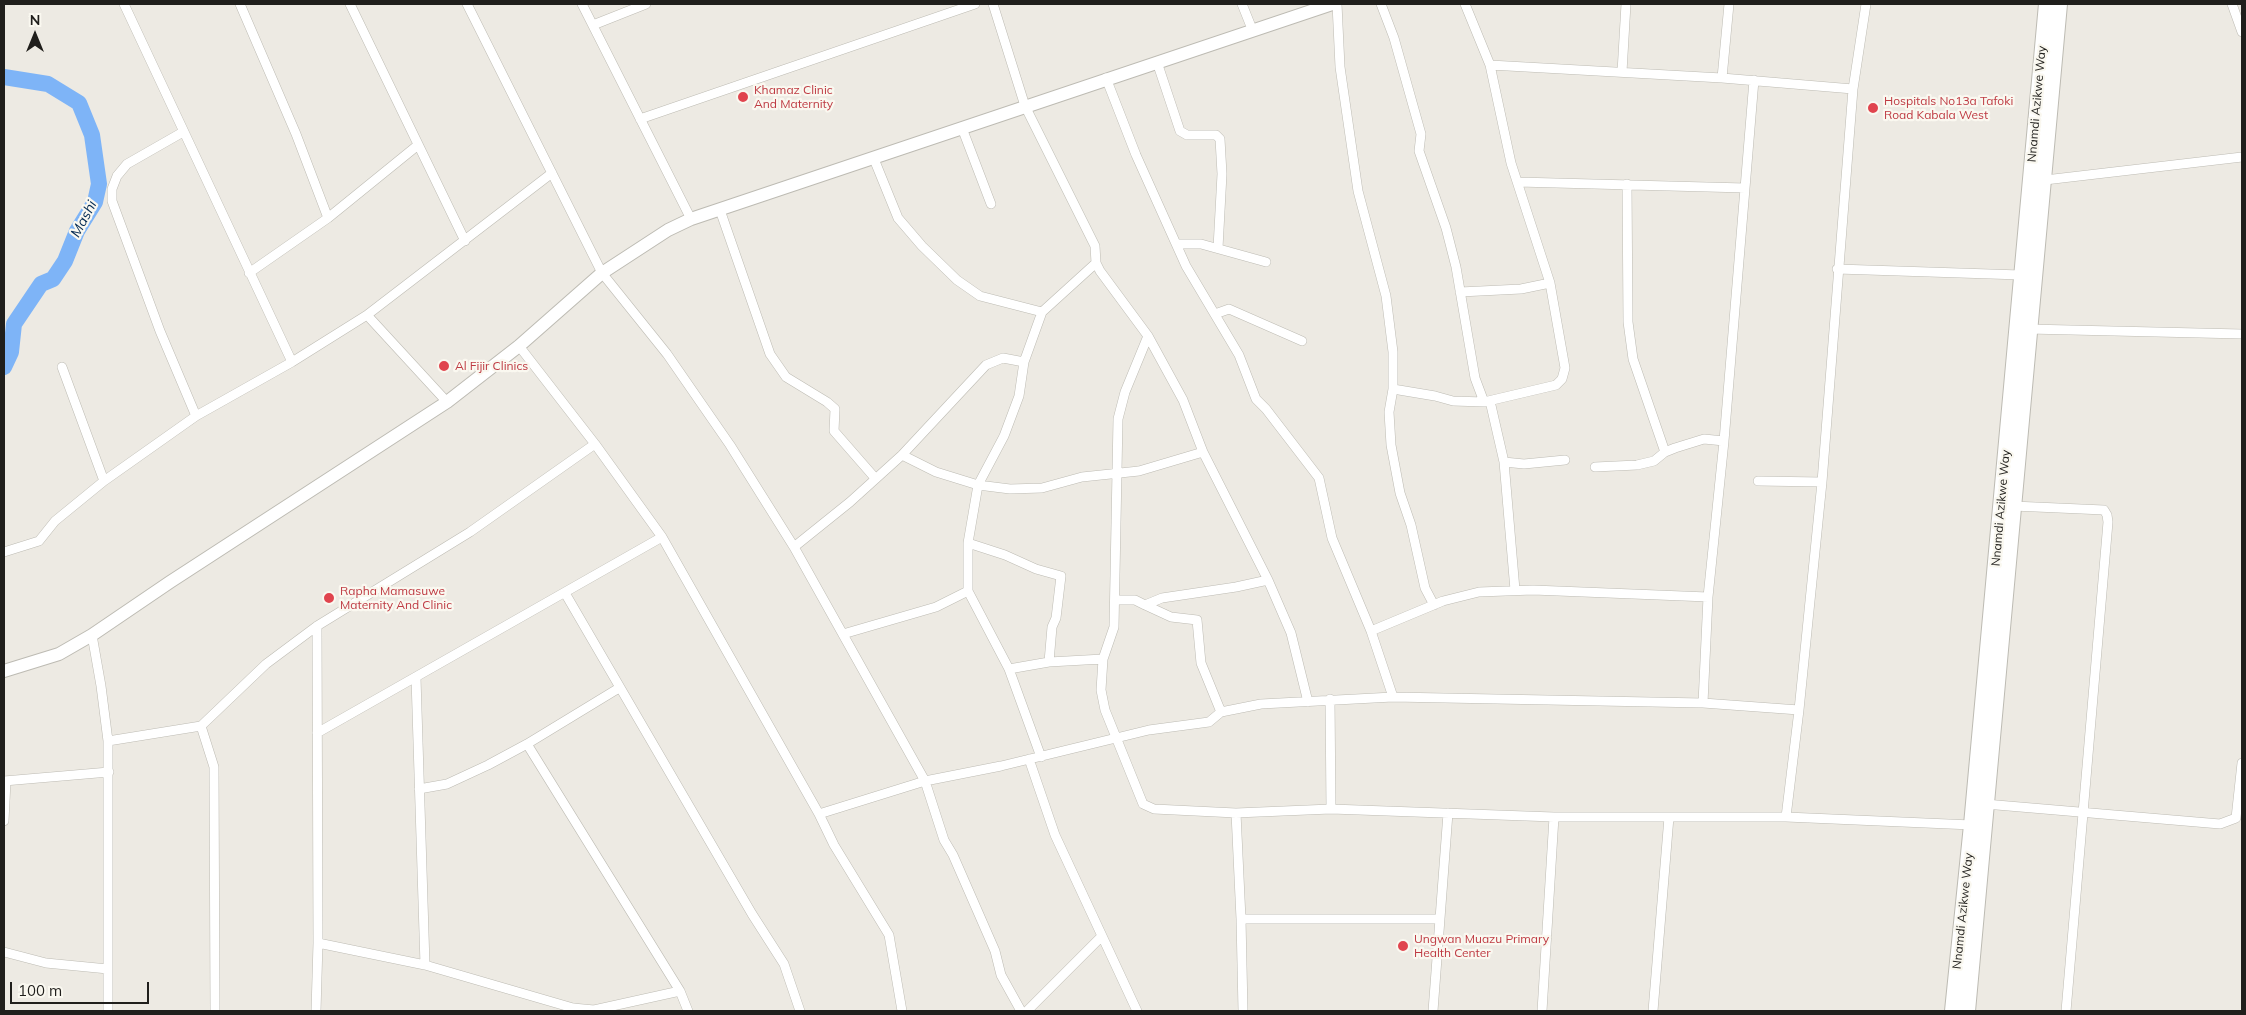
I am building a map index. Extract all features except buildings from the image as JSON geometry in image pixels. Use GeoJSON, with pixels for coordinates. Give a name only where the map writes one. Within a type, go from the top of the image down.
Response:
{"type":"FeatureCollection","features":[{"type":"Feature","properties":{"kind":"highway","name":"Nnamdi Azikwe Way"},"geometry":{"type":"LineString","coordinates":[[1953,1011],[1972,825],[2047,4]]}},
{"type":"Feature","properties":{"kind":"highway","name":"Nnamdi Azikwe Way"},"geometry":{"type":"LineString","coordinates":[[1967,1011],[2059,4]]}},
{"type":"Feature","properties":{"kind":"street"},"geometry":{"type":"LineString","coordinates":[[124,4],[292,362]]}},
{"type":"Feature","properties":{"kind":"street"},"geometry":{"type":"LineString","coordinates":[[240,4],[296,134],[328,218]]}},
{"type":"Feature","properties":{"kind":"street"},"geometry":{"type":"LineString","coordinates":[[350,4],[465,241]]}},
{"type":"Feature","properties":{"kind":"street"},"geometry":{"type":"LineString","coordinates":[[467,4],[602,273],[667,354],[730,446],[794,547],[925,781],[944,840],[953,855],[995,952],[1001,975],[1021,1011]]}},
{"type":"Feature","properties":{"kind":"street"},"geometry":{"type":"LineString","coordinates":[[582,4],[691,219]]}},
{"type":"Feature","properties":{"kind":"street"},"geometry":{"type":"LineString","coordinates":[[593,25],[646,4]]}},
{"type":"Feature","properties":{"kind":"street"},"geometry":{"type":"LineString","coordinates":[[640,118],[975,4]]}},
{"type":"Feature","properties":{"kind":"street"},"geometry":{"type":"LineString","coordinates":[[993,4],[1025,106],[1095,246],[1096,262],[1111,286],[1148,336],[1183,400],[1203,452],[1268,580],[1291,633],[1308,702]]}},
{"type":"Feature","properties":{"kind":"street"},"geometry":{"type":"LineString","coordinates":[[1242,4],[1252,29]]}},
{"type":"Feature","properties":{"kind":"street"},"geometry":{"type":"LineString","coordinates":[[4,671],[59,654],[92,635],[170,582],[447,402],[520,346],[602,273],[668,230],[691,219],[874,159],[1252,29],[1332,4]]}},
{"type":"Feature","properties":{"kind":"street"},"geometry":{"type":"LineString","coordinates":[[1337,4],[1340,67],[1358,191],[1386,296],[1393,352],[1393,389],[1389,412],[1393,455],[1400,493],[1411,525],[1425,588],[1434,606]]}},
{"type":"Feature","properties":{"kind":"street"},"geometry":{"type":"LineString","coordinates":[[1381,4],[1412,99],[1421,134],[1419,151],[1446,228],[1456,267],[1475,378],[1487,402],[1504,462],[1515,590]]}},
{"type":"Feature","properties":{"kind":"street"},"geometry":{"type":"LineString","coordinates":[[1393,389],[1453,401],[1487,402],[1556,385],[1562,379],[1565,368],[1550,283],[1499,115],[1490,65],[1465,4]]}},
{"type":"Feature","properties":{"kind":"street"},"geometry":{"type":"LineString","coordinates":[[1622,72],[1626,4]]}},
{"type":"Feature","properties":{"kind":"street"},"geometry":{"type":"LineString","coordinates":[[1722,78],[1729,4]]}},
{"type":"Feature","properties":{"kind":"street"},"geometry":{"type":"LineString","coordinates":[[1786,817],[1822,482],[1837,269],[1853,89],[1866,4]]}},
{"type":"Feature","properties":{"kind":"street"},"geometry":{"type":"LineString","coordinates":[[2232,4],[2242,32]]}},
{"type":"Feature","properties":{"kind":"street"},"geometry":{"type":"LineString","coordinates":[[1157,62],[1180,131],[1187,136],[1216,134],[1220,139],[1222,174],[1218,248]]}},
{"type":"Feature","properties":{"kind":"street"},"geometry":{"type":"LineString","coordinates":[[1490,65],[1754,80],[1853,89]]}},
{"type":"Feature","properties":{"kind":"street"},"geometry":{"type":"LineString","coordinates":[[1106,78],[1136,155],[1195,284],[1239,355],[1256,399],[1266,409],[1319,478],[1332,538],[1371,631],[1393,697]]}},
{"type":"Feature","properties":{"kind":"street"},"geometry":{"type":"LineString","coordinates":[[1703,703],[1708,597],[1724,441],[1754,80]]}},
{"type":"Feature","properties":{"kind":"street"},"geometry":{"type":"LineString","coordinates":[[962,128],[991,204]]}},
{"type":"Feature","properties":{"kind":"street"},"geometry":{"type":"LineString","coordinates":[[183,132],[127,164],[116,176],[112,189],[112,201],[160,331],[196,416]]}},
{"type":"Feature","properties":{"kind":"street"},"geometry":{"type":"LineString","coordinates":[[249,273],[328,218],[418,145]]}},
{"type":"Feature","properties":{"kind":"street"},"geometry":{"type":"LineString","coordinates":[[2044,180],[2242,157]]}},
{"type":"Feature","properties":{"kind":"street"},"geometry":{"type":"LineString","coordinates":[[874,159],[898,218],[922,246],[956,280],[980,296],[1042,312]]}},
{"type":"Feature","properties":{"kind":"street"},"geometry":{"type":"LineString","coordinates":[[4,552],[19,549],[39,541],[55,521],[104,481],[196,416],[292,362],[367,315],[552,173]]}},
{"type":"Feature","properties":{"kind":"street"},"geometry":{"type":"LineString","coordinates":[[1518,182],[1745,188]]}},
{"type":"Feature","properties":{"kind":"street"},"geometry":{"type":"LineString","coordinates":[[1627,184],[1628,322],[1633,359],[1665,452]]}},
{"type":"Feature","properties":{"kind":"street"},"geometry":{"type":"LineString","coordinates":[[720,210],[770,354],[786,377],[835,409],[834,431],[875,478]]}},
{"type":"Feature","properties":{"kind":"street"},"geometry":{"type":"LineString","coordinates":[[1178,244],[1201,244],[1266,262]]}},
{"type":"Feature","properties":{"kind":"street"},"geometry":{"type":"LineString","coordinates":[[1041,756],[1009,669],[968,591],[968,543],[978,485],[1004,436],[1020,396],[1024,362],[1042,312],[1096,262]]}},
{"type":"Feature","properties":{"kind":"street"},"geometry":{"type":"LineString","coordinates":[[1837,269],[2021,276]]}},
{"type":"Feature","properties":{"kind":"street"},"geometry":{"type":"LineString","coordinates":[[1460,292],[1521,289],[1550,283]]}},
{"type":"Feature","properties":{"kind":"street"},"geometry":{"type":"LineString","coordinates":[[1215,314],[1229,310],[1302,341]]}},
{"type":"Feature","properties":{"kind":"street"},"geometry":{"type":"LineString","coordinates":[[367,315],[447,402]]}},
{"type":"Feature","properties":{"kind":"street"},"geometry":{"type":"LineString","coordinates":[[2028,329],[2242,334]]}},
{"type":"Feature","properties":{"kind":"street"},"geometry":{"type":"LineString","coordinates":[[1148,336],[1125,392],[1118,419],[1114,627],[1102,659],[1101,690],[1105,710],[1143,804],[1154,810],[1236,813],[1331,809],[1554,817],[1786,817],[1972,825]]}},
{"type":"Feature","properties":{"kind":"street"},"geometry":{"type":"LineString","coordinates":[[520,346],[595,444],[662,537],[819,814],[834,845],[889,935],[902,1011]]}},
{"type":"Feature","properties":{"kind":"street"},"geometry":{"type":"LineString","coordinates":[[794,547],[850,502],[902,455],[986,365],[1003,358],[1024,362]]}},
{"type":"Feature","properties":{"kind":"street"},"geometry":{"type":"LineString","coordinates":[[62,367],[104,481]]}},
{"type":"Feature","properties":{"kind":"street"},"geometry":{"type":"LineString","coordinates":[[1595,467],[1638,465],[1654,461],[1665,452],[1704,439],[1724,441]]}},
{"type":"Feature","properties":{"kind":"street"},"geometry":{"type":"LineString","coordinates":[[108,741],[201,726],[266,664],[317,626],[470,532],[595,444]]}},
{"type":"Feature","properties":{"kind":"street"},"geometry":{"type":"LineString","coordinates":[[902,455],[936,472],[978,485],[1010,489],[1042,488],[1082,477],[1117,474],[1160,466],[1203,452]]}},
{"type":"Feature","properties":{"kind":"street"},"geometry":{"type":"LineString","coordinates":[[1504,462],[1524,464],[1565,460]]}},
{"type":"Feature","properties":{"kind":"street"},"geometry":{"type":"LineString","coordinates":[[1758,481],[1822,482]]}},
{"type":"Feature","properties":{"kind":"street"},"geometry":{"type":"LineString","coordinates":[[2013,506],[2094,509],[2104,510],[2108,515],[2066,1011]]}},
{"type":"Feature","properties":{"kind":"street"},"geometry":{"type":"LineString","coordinates":[[317,733],[662,537]]}},
{"type":"Feature","properties":{"kind":"street"},"geometry":{"type":"LineString","coordinates":[[968,543],[1005,555],[1036,569],[1061,576],[1056,618],[1052,628],[1049,662]]}},
{"type":"Feature","properties":{"kind":"street"},"geometry":{"type":"LineString","coordinates":[[1145,604],[1162,598],[1236,587],[1268,580]]}},
{"type":"Feature","properties":{"kind":"street"},"geometry":{"type":"LineString","coordinates":[[1371,631],[1434,606],[1480,592],[1515,590],[1708,597]]}},
{"type":"Feature","properties":{"kind":"street"},"geometry":{"type":"LineString","coordinates":[[843,634],[936,608],[968,591]]}},
{"type":"Feature","properties":{"kind":"street"},"geometry":{"type":"LineString","coordinates":[[565,593],[752,914],[784,964],[800,1011]]}},
{"type":"Feature","properties":{"kind":"street"},"geometry":{"type":"LineString","coordinates":[[1115,600],[1136,600],[1170,618],[1197,620],[1201,663],[1221,712]]}},
{"type":"Feature","properties":{"kind":"street"},"geometry":{"type":"LineString","coordinates":[[316,1011],[318,943],[317,626]]}},
{"type":"Feature","properties":{"kind":"street"},"geometry":{"type":"LineString","coordinates":[[92,635],[102,686],[108,741],[108,1011]]}},
{"type":"Feature","properties":{"kind":"street"},"geometry":{"type":"LineString","coordinates":[[1009,669],[1049,662],[1102,659]]}},
{"type":"Feature","properties":{"kind":"street"},"geometry":{"type":"LineString","coordinates":[[416,678],[426,965]]}},
{"type":"Feature","properties":{"kind":"street"},"geometry":{"type":"LineString","coordinates":[[420,789],[447,784],[527,744],[619,688]]}},
{"type":"Feature","properties":{"kind":"street"},"geometry":{"type":"LineString","coordinates":[[819,814],[925,781],[1029,759],[1149,730],[1209,722],[1221,712],[1261,704],[1393,697],[1703,703],[1799,710]]}},
{"type":"Feature","properties":{"kind":"street"},"geometry":{"type":"LineString","coordinates":[[1330,699],[1331,809]]}},
{"type":"Feature","properties":{"kind":"street"},"geometry":{"type":"LineString","coordinates":[[201,726],[214,766],[215,1011]]}},
{"type":"Feature","properties":{"kind":"street"},"geometry":{"type":"LineString","coordinates":[[527,744],[680,991],[688,1011]]}},
{"type":"Feature","properties":{"kind":"street"},"geometry":{"type":"LineString","coordinates":[[1029,759],[1055,835],[1137,1011]]}},
{"type":"Feature","properties":{"kind":"street"},"geometry":{"type":"LineString","coordinates":[[1985,804],[2084,814],[2220,824],[2236,818],[2242,763]]}},
{"type":"Feature","properties":{"kind":"street"},"geometry":{"type":"LineString","coordinates":[[4,821],[5,781],[109,772]]}},
{"type":"Feature","properties":{"kind":"street"},"geometry":{"type":"LineString","coordinates":[[1236,813],[1243,1011]]}},
{"type":"Feature","properties":{"kind":"street"},"geometry":{"type":"LineString","coordinates":[[1433,1011],[1448,813]]}},
{"type":"Feature","properties":{"kind":"street"},"geometry":{"type":"LineString","coordinates":[[1542,1011],[1554,817]]}},
{"type":"Feature","properties":{"kind":"street"},"geometry":{"type":"LineString","coordinates":[[1654,1011],[1669,817]]}},
{"type":"Feature","properties":{"kind":"street"},"geometry":{"type":"LineString","coordinates":[[1241,919],[1440,919]]}},
{"type":"Feature","properties":{"kind":"street"},"geometry":{"type":"LineString","coordinates":[[1027,1011],[1102,936]]}},
{"type":"Feature","properties":{"kind":"street"},"geometry":{"type":"LineString","coordinates":[[318,943],[426,965],[573,1008],[594,1011],[680,991]]}},
{"type":"Feature","properties":{"kind":"street"},"geometry":{"type":"LineString","coordinates":[[4,952],[46,963],[77,968],[108,969]]}},
{"type":"Feature","properties":{"kind":"waterway","name":"Mashi"},"geometry":{"type":"LineString","coordinates":[[4,77],[48,84],[79,103],[92,135],[99,184],[95,202],[77,231],[65,261],[53,279],[41,284],[14,324],[11,352],[4,367]]}},
{"type":"Feature","properties":{"kind":"place","name":"Khamaz Clinic And Maternity"},"geometry":{"type":"Point","coordinates":[743,97]}},
{"type":"Feature","properties":{"kind":"place","name":"Hospitals No13a Tafoki Road Kabala West"},"geometry":{"type":"Point","coordinates":[1873,108]}},
{"type":"Feature","properties":{"kind":"place","name":"Al Fijir Clinics"},"geometry":{"type":"Point","coordinates":[444,366]}},
{"type":"Feature","properties":{"kind":"place","name":"Rapha Mamasuwe Maternity And Clinic"},"geometry":{"type":"Point","coordinates":[329,598]}},
{"type":"Feature","properties":{"kind":"place","name":"Ungwan Muazu Primary Health Center"},"geometry":{"type":"Point","coordinates":[1403,946]}}]}
